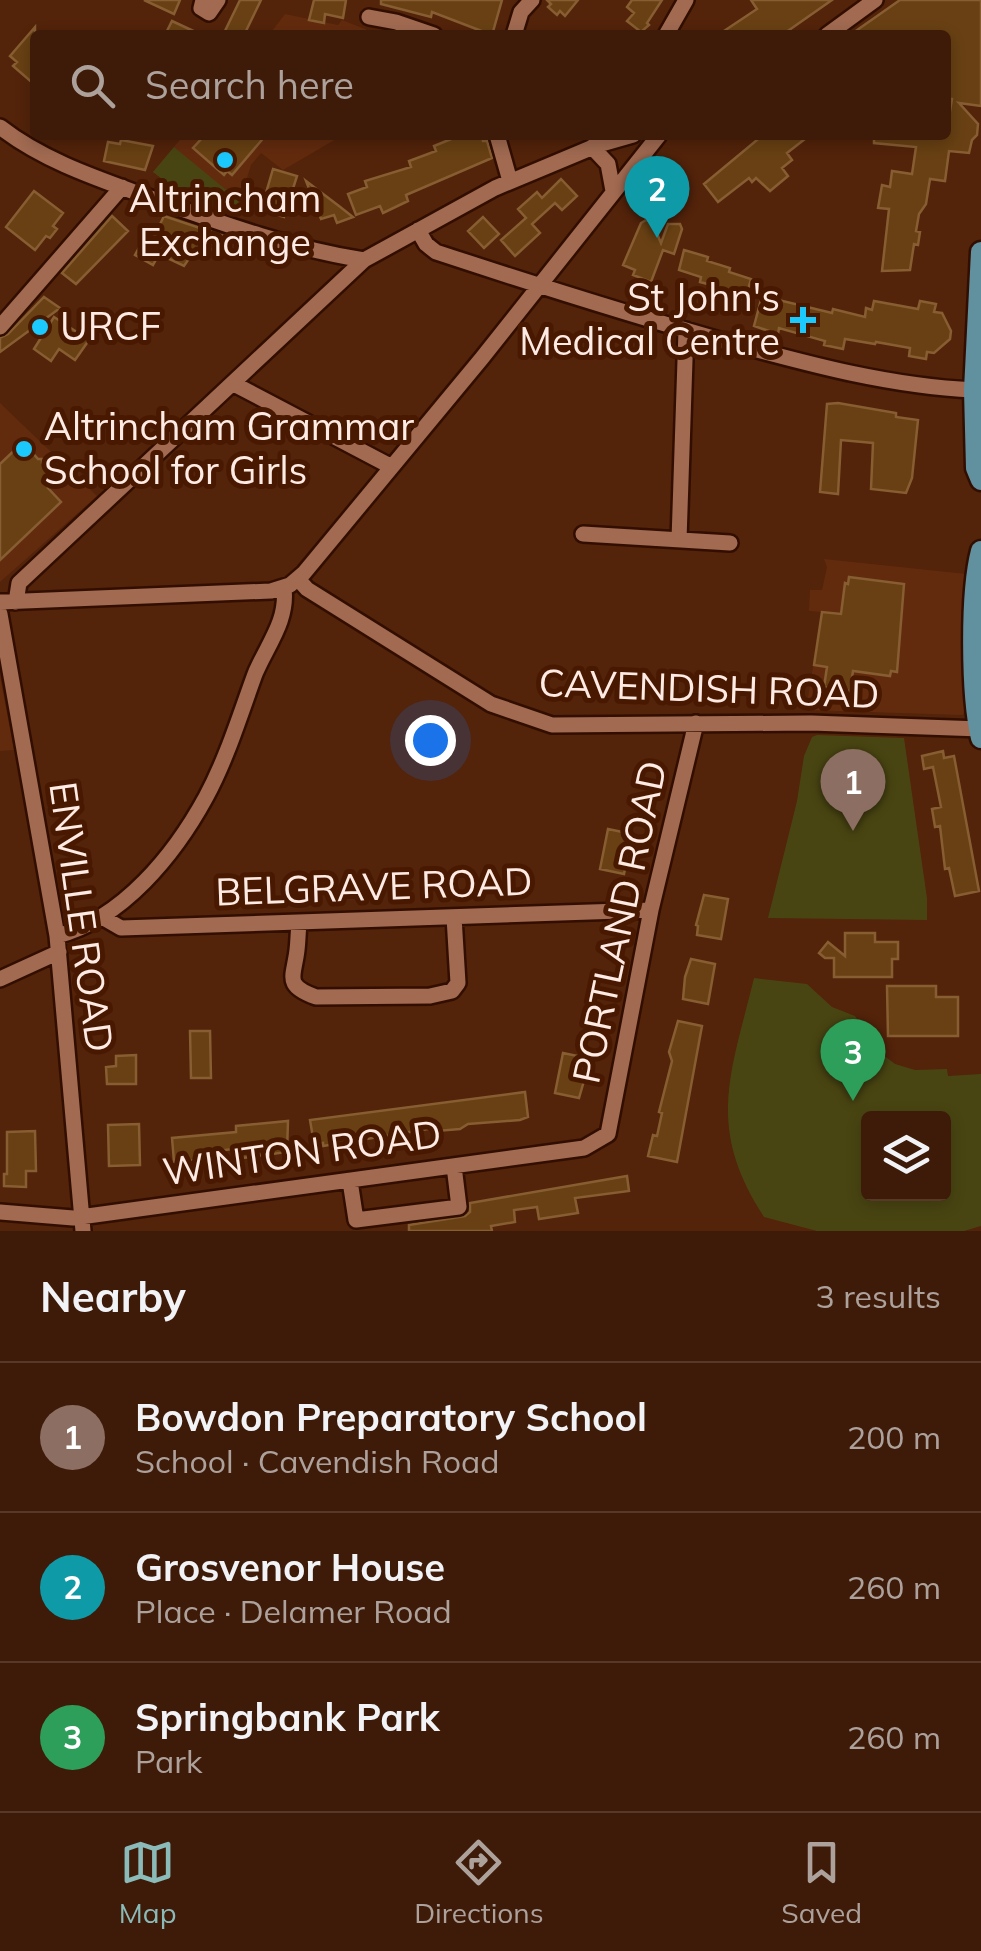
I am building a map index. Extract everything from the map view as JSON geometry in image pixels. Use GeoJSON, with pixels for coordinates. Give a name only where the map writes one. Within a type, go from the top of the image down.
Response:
{"type":"FeatureCollection","features":[{"type":"Feature","properties":{"kind":"main road"},"geometry":{"type":"LineString","coordinates":[[981,252],[974,390],[976,468],[981,480]]}},
{"type":"Feature","properties":{"kind":"main road"},"geometry":{"type":"LineString","coordinates":[[980,732],[976,608],[981,551]]}},
{"type":"Feature","properties":{"kind":"street"},"geometry":{"type":"LineString","coordinates":[[202,0],[201,8],[209,13],[218,0]]}},
{"type":"Feature","properties":{"kind":"street"},"geometry":{"type":"LineString","coordinates":[[516,30],[521,12],[532,0]]}},
{"type":"Feature","properties":{"kind":"street"},"geometry":{"type":"LineString","coordinates":[[669,30],[686,0]]}},
{"type":"Feature","properties":{"kind":"street"},"geometry":{"type":"LineString","coordinates":[[834,30],[875,0]]}},
{"type":"Feature","properties":{"kind":"street"},"geometry":{"type":"LineString","coordinates":[[369,18],[419,30]]}},
{"type":"Feature","properties":{"kind":"street"},"geometry":{"type":"LineString","coordinates":[[0,127],[72,168],[122,187],[240,230],[364,260]]}},
{"type":"Feature","properties":{"kind":"street"},"geometry":{"type":"LineString","coordinates":[[498,140],[510,181]]}},
{"type":"Feature","properties":{"kind":"street"},"geometry":{"type":"LineString","coordinates":[[8,602],[20,582],[364,260],[510,181],[616,140]]}},
{"type":"Feature","properties":{"kind":"street"},"geometry":{"type":"LineString","coordinates":[[0,979],[130,896],[173,847],[206,796],[284,613],[291,584],[482,358],[654,140]]}},
{"type":"Feature","properties":{"kind":"street"},"geometry":{"type":"LineString","coordinates":[[592,147],[608,164],[612,191]]}},
{"type":"Feature","properties":{"kind":"street"},"geometry":{"type":"LineString","coordinates":[[0,327],[122,187]]}},
{"type":"Feature","properties":{"kind":"street"},"geometry":{"type":"LineString","coordinates":[[418,230],[436,252],[686,330],[838,372],[974,390]]}},
{"type":"Feature","properties":{"kind":"street"},"geometry":{"type":"LineString","coordinates":[[678,540],[686,330]]}},
{"type":"Feature","properties":{"kind":"street"},"geometry":{"type":"LineString","coordinates":[[234,384],[390,466]]}},
{"type":"Feature","properties":{"kind":"street"},"geometry":{"type":"LineString","coordinates":[[583,534],[730,543]]}},
{"type":"Feature","properties":{"kind":"street"},"geometry":{"type":"LineString","coordinates":[[8,602],[291,584]]}},
{"type":"Feature","properties":{"kind":"street","name":"CAVENDISH ROAD"},"geometry":{"type":"LineString","coordinates":[[291,584],[307,589],[490,704],[552,725],[812,722],[980,732]]}},
{"type":"Feature","properties":{"kind":"street","name":"ENVILLE ROAD"},"geometry":{"type":"LineString","coordinates":[[0,614],[58,944],[83,1224]]}},
{"type":"Feature","properties":{"kind":"street","name":"PORTLAND ROAD"},"geometry":{"type":"LineString","coordinates":[[608,1134],[651,910],[696,723]]}},
{"type":"Feature","properties":{"kind":"street","name":"BELGRAVE ROAD"},"geometry":{"type":"LineString","coordinates":[[102,917],[121,928],[651,910]]}},
{"type":"Feature","properties":{"kind":"street"},"geometry":{"type":"LineString","coordinates":[[298,924],[297,955],[290,972],[293,982],[307,994],[430,996],[452,991],[458,984],[454,917]]}},
{"type":"Feature","properties":{"kind":"street","name":"WINTON ROAD"},"geometry":{"type":"LineString","coordinates":[[0,1212],[83,1224],[584,1148],[608,1134]]}},
{"type":"Feature","properties":{"kind":"street"},"geometry":{"type":"LineString","coordinates":[[350,1181],[356,1220],[459,1207],[454,1166]]}},
{"type":"Feature","properties":{"kind":"shaded area"},"geometry":{"type":"Polygon","coordinates":[[[285,14],[338,25],[342,20],[367,30],[273,30],[285,14]]]}},
{"type":"Feature","properties":{"kind":"shaded area"},"geometry":{"type":"Polygon","coordinates":[[[180,140],[334,140],[283,170],[261,153],[251,165],[235,216],[179,192],[153,172],[180,140]]]}},
{"type":"Feature","properties":{"kind":"shaded area"},"geometry":{"type":"Polygon","coordinates":[[[174,147],[225,189],[243,191],[235,216],[179,192],[153,172],[174,147]]]}},
{"type":"Feature","properties":{"kind":"shaded area","name":"Altrincham Grammar School for Girls"},"geometry":{"type":"Polygon","coordinates":[[[0,403],[97,496],[0,582],[0,403]]]}},
{"type":"Feature","properties":{"kind":"shaded area"},"geometry":{"type":"Polygon","coordinates":[[[824,559],[966,574],[963,715],[806,710],[822,612],[809,611],[810,590],[822,590],[827,567],[824,559]]]}},
{"type":"Feature","properties":{"kind":"shaded area"},"geometry":{"type":"Polygon","coordinates":[[[0,677],[14,750],[0,751],[0,677]]]}},
{"type":"Feature","properties":{"kind":"shaded area"},"geometry":{"type":"Polygon","coordinates":[[[812,737],[904,738],[927,920],[768,918],[804,756],[812,737]]]}},
{"type":"Feature","properties":{"kind":"shaded area"},"geometry":{"type":"Polygon","coordinates":[[[754,978],[807,984],[832,1007],[855,1016],[878,1051],[895,1064],[915,1070],[947,1069],[948,1076],[981,1074],[981,1226],[964,1231],[817,1231],[764,1217],[734,1155],[728,1099],[754,978]]]}},
{"type":"Feature","properties":{"kind":"building"},"geometry":{"type":"Polygon","coordinates":[[[144,0],[180,0],[174,14],[144,0]]]}},
{"type":"Feature","properties":{"kind":"building"},"geometry":{"type":"Polygon","coordinates":[[[240,0],[261,0],[246,30],[225,30],[240,0]]]}},
{"type":"Feature","properties":{"kind":"building"},"geometry":{"type":"Polygon","coordinates":[[[314,0],[346,0],[343,18],[325,14],[324,23],[309,20],[314,0]]]}},
{"type":"Feature","properties":{"kind":"building"},"geometry":{"type":"Polygon","coordinates":[[[381,0],[502,0],[493,30],[479,30],[432,12],[431,17],[381,4],[381,0]]]}},
{"type":"Feature","properties":{"kind":"building"},"geometry":{"type":"Polygon","coordinates":[[[547,0],[578,0],[565,16],[548,7],[551,4],[547,0]]]}},
{"type":"Feature","properties":{"kind":"building"},"geometry":{"type":"Polygon","coordinates":[[[632,0],[662,0],[643,30],[627,21],[634,13],[627,7],[632,0]]]}},
{"type":"Feature","properties":{"kind":"building"},"geometry":{"type":"Polygon","coordinates":[[[751,0],[832,0],[789,30],[726,30],[757,9],[751,0]]]}},
{"type":"Feature","properties":{"kind":"building"},"geometry":{"type":"Polygon","coordinates":[[[900,0],[981,0],[981,106],[959,103],[978,124],[977,135],[969,153],[949,151],[945,181],[930,179],[926,204],[919,214],[918,245],[914,244],[910,270],[882,271],[889,209],[878,208],[882,185],[890,187],[892,171],[912,174],[916,147],[874,140],[951,140],[951,30],[857,30],[900,0]]]}},
{"type":"Feature","properties":{"kind":"building"},"geometry":{"type":"Polygon","coordinates":[[[172,21],[191,30],[168,30],[172,21]]]}},
{"type":"Feature","properties":{"kind":"building"},"geometry":{"type":"Polygon","coordinates":[[[30,33],[30,81],[13,66],[17,62],[10,56],[30,33]]]}},
{"type":"Feature","properties":{"kind":"building"},"geometry":{"type":"Polygon","coordinates":[[[121,140],[153,146],[145,170],[104,161],[108,142],[120,144],[121,140]]]}},
{"type":"Feature","properties":{"kind":"building","name":"Altrincham Exchange"},"geometry":{"type":"Polygon","coordinates":[[[200,140],[262,140],[232,175],[227,171],[224,175],[193,148],[200,140]]]}},
{"type":"Feature","properties":{"kind":"building"},"geometry":{"type":"Polygon","coordinates":[[[449,140],[483,140],[487,141],[492,158],[406,195],[408,201],[383,213],[380,206],[356,215],[348,194],[367,187],[365,181],[411,167],[409,161],[436,151],[434,146],[449,140]]]}},
{"type":"Feature","properties":{"kind":"building"},"geometry":{"type":"Polygon","coordinates":[[[757,140],[804,140],[787,153],[792,160],[782,168],[788,176],[770,191],[756,178],[752,182],[749,178],[718,202],[704,184],[757,140]]]}},
{"type":"Feature","properties":{"kind":"building"},"geometry":{"type":"Polygon","coordinates":[[[273,169],[297,176],[284,217],[261,210],[273,169]]]}},
{"type":"Feature","properties":{"kind":"building"},"geometry":{"type":"Polygon","coordinates":[[[561,179],[577,196],[562,210],[555,203],[532,224],[540,233],[515,256],[501,240],[526,218],[518,209],[537,192],[542,198],[561,179]]]}},
{"type":"Feature","properties":{"kind":"building"},"geometry":{"type":"Polygon","coordinates":[[[306,181],[353,217],[337,223],[334,215],[321,219],[306,181]]]}},
{"type":"Feature","properties":{"kind":"building"},"geometry":{"type":"Polygon","coordinates":[[[34,191],[63,213],[53,226],[57,229],[35,250],[6,227],[34,191]]]}},
{"type":"Feature","properties":{"kind":"building"},"geometry":{"type":"Polygon","coordinates":[[[112,216],[128,231],[76,284],[62,273],[112,216]]]}},
{"type":"Feature","properties":{"kind":"building"},"geometry":{"type":"Polygon","coordinates":[[[164,216],[227,237],[220,253],[199,244],[184,266],[159,254],[153,265],[135,255],[142,242],[150,245],[164,216]]]}},
{"type":"Feature","properties":{"kind":"building"},"geometry":{"type":"Polygon","coordinates":[[[483,217],[499,234],[484,248],[468,231],[483,217]]]}},
{"type":"Feature","properties":{"kind":"building"},"geometry":{"type":"Polygon","coordinates":[[[652,222],[661,243],[668,224],[680,224],[682,229],[674,254],[663,250],[651,282],[633,275],[635,270],[623,265],[641,223],[652,222]]]}},
{"type":"Feature","properties":{"kind":"building"},"geometry":{"type":"Polygon","coordinates":[[[684,250],[708,257],[707,261],[751,279],[745,300],[721,293],[723,288],[700,282],[701,277],[679,270],[684,250]]]}},
{"type":"Feature","properties":{"kind":"building"},"geometry":{"type":"Polygon","coordinates":[[[762,296],[865,317],[866,308],[872,310],[874,301],[918,309],[920,301],[936,304],[934,312],[942,313],[951,331],[950,339],[934,353],[927,352],[926,359],[909,356],[910,348],[876,342],[845,339],[843,349],[824,345],[825,341],[779,328],[778,334],[754,326],[762,296]]]}},
{"type":"Feature","properties":{"kind":"building"},"geometry":{"type":"Polygon","coordinates":[[[44,297],[60,308],[0,352],[0,338],[44,297]]]}},
{"type":"Feature","properties":{"kind":"building"},"geometry":{"type":"Polygon","coordinates":[[[54,317],[89,340],[75,360],[59,349],[51,361],[34,349],[54,317]]]}},
{"type":"Feature","properties":{"kind":"building"},"geometry":{"type":"Polygon","coordinates":[[[827,404],[918,420],[912,478],[906,493],[871,489],[873,443],[841,440],[838,494],[820,492],[827,404]]]}},
{"type":"Feature","properties":{"kind":"building"},"geometry":{"type":"Polygon","coordinates":[[[23,442],[57,479],[48,488],[61,502],[0,560],[0,464],[23,442]]]}},
{"type":"Feature","properties":{"kind":"building"},"geometry":{"type":"Polygon","coordinates":[[[849,577],[904,584],[897,672],[891,671],[890,676],[853,671],[850,691],[824,687],[827,667],[814,665],[822,612],[841,614],[849,577]]]}},
{"type":"Feature","properties":{"kind":"building"},"geometry":{"type":"Polygon","coordinates":[[[943,751],[944,758],[954,756],[979,891],[955,896],[949,868],[945,869],[940,826],[935,827],[932,809],[941,807],[933,767],[924,769],[922,756],[943,751]]]}},
{"type":"Feature","properties":{"kind":"building"},"geometry":{"type":"Polygon","coordinates":[[[608,829],[632,834],[629,865],[626,864],[624,874],[600,869],[608,829]]]}},
{"type":"Feature","properties":{"kind":"building"},"geometry":{"type":"Polygon","coordinates":[[[704,895],[728,899],[721,939],[697,935],[704,895]]]}},
{"type":"Feature","properties":{"kind":"building"},"geometry":{"type":"Polygon","coordinates":[[[845,933],[875,933],[875,942],[898,942],[898,959],[892,959],[892,977],[834,977],[834,958],[819,953],[828,942],[845,956],[845,933]]]}},
{"type":"Feature","properties":{"kind":"building"},"geometry":{"type":"Polygon","coordinates":[[[691,959],[715,964],[708,1004],[683,999],[691,959]]]}},
{"type":"Feature","properties":{"kind":"building"},"geometry":{"type":"Polygon","coordinates":[[[887,986],[936,986],[936,997],[958,997],[958,1036],[888,1036],[887,986]]]}},
{"type":"Feature","properties":{"kind":"building"},"geometry":{"type":"Polygon","coordinates":[[[678,1021],[702,1026],[677,1162],[648,1156],[653,1135],[657,1136],[672,1061],[669,1052],[678,1021]]]}},
{"type":"Feature","properties":{"kind":"building"},"geometry":{"type":"Polygon","coordinates":[[[190,1031],[210,1031],[211,1078],[191,1078],[190,1031]]]}},
{"type":"Feature","properties":{"kind":"building"},"geometry":{"type":"Polygon","coordinates":[[[563,1053],[587,1058],[579,1098],[555,1093],[563,1053]]]}},
{"type":"Feature","properties":{"kind":"building"},"geometry":{"type":"Polygon","coordinates":[[[136,1055],[136,1084],[107,1084],[106,1067],[116,1066],[116,1056],[136,1055]]]}},
{"type":"Feature","properties":{"kind":"building"},"geometry":{"type":"Polygon","coordinates":[[[525,1092],[528,1117],[520,1120],[468,1124],[460,1129],[428,1129],[323,1146],[314,1144],[310,1120],[525,1092]]]}},
{"type":"Feature","properties":{"kind":"building"},"geometry":{"type":"Polygon","coordinates":[[[288,1121],[287,1152],[242,1158],[241,1148],[217,1151],[218,1158],[174,1162],[172,1138],[236,1132],[236,1126],[288,1121]]]}},
{"type":"Feature","properties":{"kind":"building"},"geometry":{"type":"Polygon","coordinates":[[[139,1124],[140,1165],[109,1166],[108,1125],[139,1124]]]}},
{"type":"Feature","properties":{"kind":"building"},"geometry":{"type":"Polygon","coordinates":[[[35,1131],[36,1171],[26,1171],[26,1187],[4,1186],[7,1132],[35,1131]]]}},
{"type":"Feature","properties":{"kind":"building"},"geometry":{"type":"Polygon","coordinates":[[[627,1176],[629,1191],[575,1198],[578,1213],[539,1219],[537,1207],[514,1210],[515,1222],[491,1226],[492,1231],[409,1231],[409,1225],[465,1216],[470,1212],[470,1203],[627,1176]]]}},
{"type":"Feature","properties":{"kind":"place","name":"Altrincham Exchange"},"geometry":{"type":"Point","coordinates":[225,160]}},
{"type":"Feature","properties":{"kind":"place","name":"Grosvenor House"},"geometry":{"type":"Point","coordinates":[657,238]}},
{"type":"Feature","properties":{"kind":"place","name":"St John's Medical Centre"},"geometry":{"type":"Point","coordinates":[803,320]}},
{"type":"Feature","properties":{"kind":"place","name":"URCF"},"geometry":{"type":"Point","coordinates":[40,327]}},
{"type":"Feature","properties":{"kind":"place","name":"Altrincham Grammar School for Girls"},"geometry":{"type":"Point","coordinates":[24,449]}},
{"type":"Feature","properties":{"kind":"place","name":"Bowdon Preparatory School"},"geometry":{"type":"Point","coordinates":[853,831]}},
{"type":"Feature","properties":{"kind":"place","name":"Springbank Park"},"geometry":{"type":"Point","coordinates":[853,1101]}}]}
